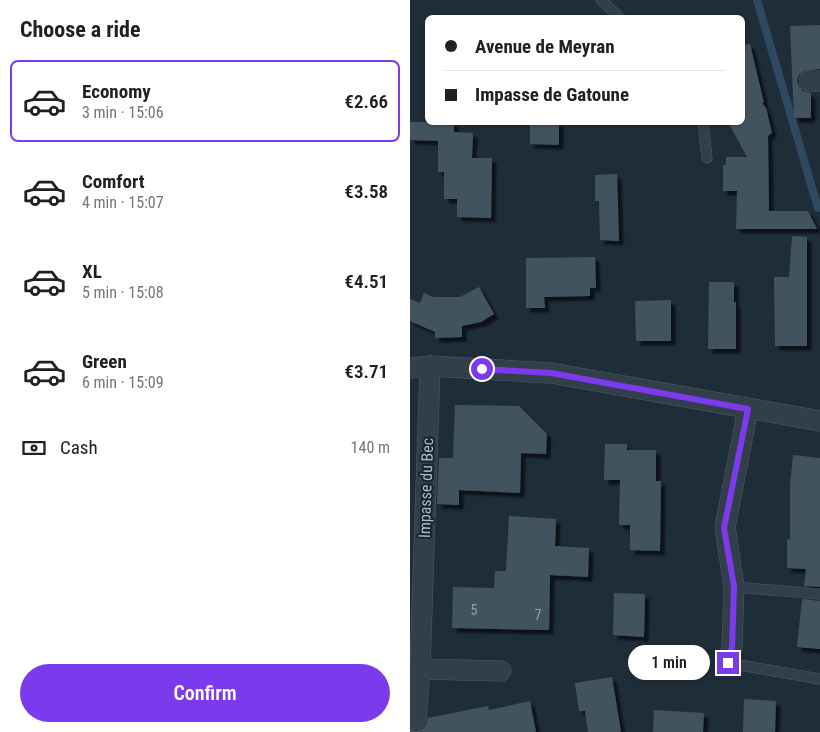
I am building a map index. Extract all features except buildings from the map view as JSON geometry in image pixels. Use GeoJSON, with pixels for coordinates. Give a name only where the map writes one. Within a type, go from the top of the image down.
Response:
{"type":"FeatureCollection","features":[{"type":"Feature","properties":{"kind":"street"},"geometry":{"type":"LineString","coordinates":[[410,368],[430,366],[551,373],[820,421]]}},
{"type":"Feature","properties":{"kind":"street","name":"Impasse du Bec"},"geometry":{"type":"LineString","coordinates":[[416,719],[420,669],[430,366]]}},
{"type":"Feature","properties":{"kind":"street"},"geometry":{"type":"LineString","coordinates":[[728,663],[732,647],[734,587],[724,528],[748,409]]}},
{"type":"Feature","properties":{"kind":"street"},"geometry":{"type":"LineString","coordinates":[[420,669],[501,671]]}},
{"type":"Feature","properties":{"kind":"lane"},"geometry":{"type":"LineString","coordinates":[[602,0],[617,15]]}},
{"type":"Feature","properties":{"kind":"lane"},"geometry":{"type":"LineString","coordinates":[[703,125],[706,158]]}},
{"type":"Feature","properties":{"kind":"lane"},"geometry":{"type":"LineString","coordinates":[[734,587],[820,594]]}},
{"type":"Feature","properties":{"kind":"lane"},"geometry":{"type":"LineString","coordinates":[[728,663],[820,679]]}},
{"type":"Feature","properties":{"kind":"waterway"},"geometry":{"type":"LineString","coordinates":[[757,0],[818,208]]}},
{"type":"Feature","properties":{"kind":"route"},"geometry":{"type":"LineString","coordinates":[[482,369],[551,373],[748,409],[724,528],[734,587],[732,647],[728,663]]}}]}
